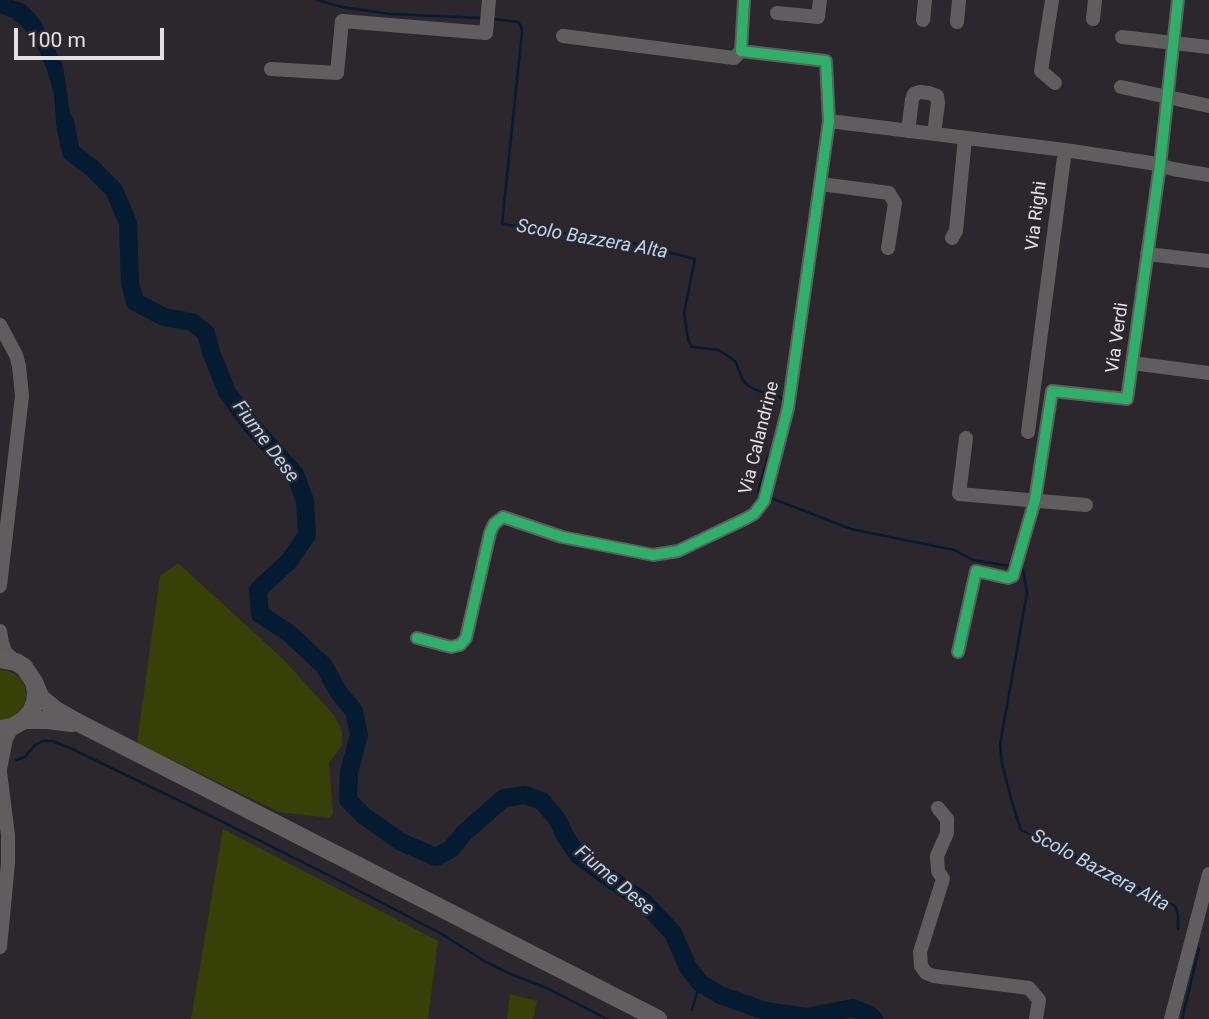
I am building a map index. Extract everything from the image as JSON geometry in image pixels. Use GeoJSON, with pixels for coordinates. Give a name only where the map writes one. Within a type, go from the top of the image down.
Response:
{"type":"FeatureCollection","features":[{"type":"Feature","properties":{"kind":"main road"},"geometry":{"type":"LineString","coordinates":[[8,660],[24,667],[41,698],[55,710],[657,1019]]}},
{"type":"Feature","properties":{"kind":"main road"},"geometry":{"type":"LineString","coordinates":[[12,725],[31,712],[36,692],[34,682]]}},
{"type":"Feature","properties":{"kind":"main road"},"geometry":{"type":"LineString","coordinates":[[12,725],[47,720],[79,723]]}},
{"type":"Feature","properties":{"kind":"street"},"geometry":{"type":"LineString","coordinates":[[741,51],[744,0]]}},
{"type":"Feature","properties":{"kind":"street"},"geometry":{"type":"LineString","coordinates":[[776,13],[818,17],[820,0]]}},
{"type":"Feature","properties":{"kind":"street"},"geometry":{"type":"LineString","coordinates":[[923,20],[926,0]]}},
{"type":"Feature","properties":{"kind":"street"},"geometry":{"type":"LineString","coordinates":[[957,22],[959,0]]}},
{"type":"Feature","properties":{"kind":"street"},"geometry":{"type":"LineString","coordinates":[[1052,0],[1041,71],[1055,83]]}},
{"type":"Feature","properties":{"kind":"street"},"geometry":{"type":"LineString","coordinates":[[1093,19],[1095,0]]}},
{"type":"Feature","properties":{"kind":"street","name":"Via Verdi"},"geometry":{"type":"LineString","coordinates":[[1033,389],[1127,399],[1160,165],[1178,0]]}},
{"type":"Feature","properties":{"kind":"street"},"geometry":{"type":"LineString","coordinates":[[271,69],[337,73],[342,20],[486,33],[488,13]]}},
{"type":"Feature","properties":{"kind":"street","name":"Via Calandrine"},"geometry":{"type":"LineString","coordinates":[[417,638],[451,647],[460,645],[466,638],[491,533],[495,524],[503,517],[562,537],[653,555],[678,551],[754,514],[766,496],[788,408],[829,121],[826,61],[741,51],[734,58],[563,36]]}},
{"type":"Feature","properties":{"kind":"street"},"geometry":{"type":"LineString","coordinates":[[1122,37],[1209,47]]}},
{"type":"Feature","properties":{"kind":"street"},"geometry":{"type":"LineString","coordinates":[[1121,87],[1209,106]]}},
{"type":"Feature","properties":{"kind":"street"},"geometry":{"type":"LineString","coordinates":[[908,131],[914,94],[929,93],[937,96],[938,103],[934,134]]}},
{"type":"Feature","properties":{"kind":"street"},"geometry":{"type":"LineString","coordinates":[[829,121],[1065,150],[1209,174]]}},
{"type":"Feature","properties":{"kind":"street"},"geometry":{"type":"LineString","coordinates":[[952,238],[956,231],[965,138]]}},
{"type":"Feature","properties":{"kind":"street","name":"Via Righi"},"geometry":{"type":"LineString","coordinates":[[1028,432],[1065,150]]}},
{"type":"Feature","properties":{"kind":"street"},"geometry":{"type":"LineString","coordinates":[[821,184],[889,193],[895,204],[888,248]]}},
{"type":"Feature","properties":{"kind":"street"},"geometry":{"type":"LineString","coordinates":[[1147,254],[1209,261]]}},
{"type":"Feature","properties":{"kind":"street"},"geometry":{"type":"LineString","coordinates":[[0,325],[16,355],[22,396],[0,586]]}},
{"type":"Feature","properties":{"kind":"street"},"geometry":{"type":"LineString","coordinates":[[1132,363],[1209,373]]}},
{"type":"Feature","properties":{"kind":"street"},"geometry":{"type":"LineString","coordinates":[[958,652],[976,571],[1008,578],[1013,576],[1035,500],[1052,391]]}},
{"type":"Feature","properties":{"kind":"street"},"geometry":{"type":"LineString","coordinates":[[966,438],[959,494],[1086,505]]}},
{"type":"Feature","properties":{"kind":"street"},"geometry":{"type":"LineString","coordinates":[[0,631],[8,660]]}},
{"type":"Feature","properties":{"kind":"street"},"geometry":{"type":"LineString","coordinates":[[0,947],[8,835],[0,770],[6,739],[12,725]]}},
{"type":"Feature","properties":{"kind":"street"},"geometry":{"type":"LineString","coordinates":[[938,808],[947,819],[947,833],[937,856],[938,871],[943,879],[920,953],[921,967],[934,976],[1030,988],[1039,1000],[1036,1019]]}},
{"type":"Feature","properties":{"kind":"street"},"geometry":{"type":"LineString","coordinates":[[1171,1019],[1202,928],[1209,874]]}},
{"type":"Feature","properties":{"kind":"green space"},"geometry":{"type":"Polygon","coordinates":[[[178,563],[283,659],[334,715],[342,731],[342,745],[329,763],[333,814],[329,818],[279,812],[137,743],[160,576],[178,563]]]}},
{"type":"Feature","properties":{"kind":"green space"},"geometry":{"type":"Polygon","coordinates":[[[0,670],[15,674],[21,680],[26,696],[20,711],[14,717],[0,721],[0,670]]]}},
{"type":"Feature","properties":{"kind":"green space"},"geometry":{"type":"Polygon","coordinates":[[[223,829],[438,941],[428,1019],[191,1019],[223,829]]]}},
{"type":"Feature","properties":{"kind":"green space"},"geometry":{"type":"Polygon","coordinates":[[[510,994],[537,1001],[533,1019],[507,1019],[510,994]]]}},
{"type":"Feature","properties":{"kind":"water"},"geometry":{"type":"Polygon","coordinates":[[[0,0],[25,4],[36,15],[63,66],[74,141],[61,148],[54,94],[38,48],[22,26],[0,13],[0,0]]]}},
{"type":"Feature","properties":{"kind":"waterway","name":"Scolo Bazzera Alta"},"geometry":{"type":"LineString","coordinates":[[317,0],[342,7],[390,14],[481,18]]}},
{"type":"Feature","properties":{"kind":"waterway","name":"Scolo Bazzera Alta"},"geometry":{"type":"LineString","coordinates":[[492,19],[518,22],[522,32],[502,224],[633,243],[695,259],[684,313],[688,340],[692,347],[719,350],[735,361],[747,385],[765,393],[775,393],[782,399]]}},
{"type":"Feature","properties":{"kind":"waterway","name":"Fiume Dese"},"geometry":{"type":"LineString","coordinates":[[65,122],[71,152],[114,190],[128,223],[130,283],[135,302],[164,317],[192,322],[206,333],[227,392],[251,425],[295,474],[305,501],[307,535],[289,561],[258,590],[260,614],[290,634],[324,666],[339,693],[354,711],[359,735],[349,772],[348,800],[364,816],[401,842],[436,857],[451,849],[464,833],[504,798],[525,795],[542,801],[557,819],[578,855],[644,902],[673,933],[688,967],[700,983],[720,995],[765,1011],[806,1017],[853,1008],[874,1019]]}},
{"type":"Feature","properties":{"kind":"waterway","name":"Scolo Bazzera Alta"},"geometry":{"type":"LineString","coordinates":[[762,494],[758,492],[768,456]]}},
{"type":"Feature","properties":{"kind":"waterway","name":"Scolo Bazzera Alta"},"geometry":{"type":"LineString","coordinates":[[771,498],[851,529],[954,550],[973,560],[1009,566]]}},
{"type":"Feature","properties":{"kind":"waterway","name":"Scolo Bazzera Alta"},"geometry":{"type":"LineString","coordinates":[[1021,570],[1027,593],[1000,745],[1002,764],[1021,830],[1175,906],[1178,929]]}},
{"type":"Feature","properties":{"kind":"waterway"},"geometry":{"type":"LineString","coordinates":[[16,760],[25,757],[35,745],[43,741],[52,741],[70,748],[340,881],[440,933],[486,962],[549,989],[607,1019]]}},
{"type":"Feature","properties":{"kind":"waterway","name":"Scolo Bazzera Alta"},"geometry":{"type":"LineString","coordinates":[[1182,1019],[1199,949]]}},
{"type":"Feature","properties":{"kind":"waterway"},"geometry":{"type":"LineString","coordinates":[[692,1010],[700,983]]}},
{"type":"Feature","properties":{"kind":"cycle path"},"geometry":{"type":"LineString","coordinates":[[417,638],[451,647],[460,645],[466,638],[490,533],[494,524],[503,517],[562,537],[653,555],[678,551],[745,519],[754,514],[764,501],[788,408],[829,121],[826,61],[741,51],[744,0]]}},
{"type":"Feature","properties":{"kind":"cycle path"},"geometry":{"type":"LineString","coordinates":[[958,652],[976,571],[1008,578],[1013,576],[1035,500],[1052,391],[1127,399],[1160,165],[1178,0]]}}]}
